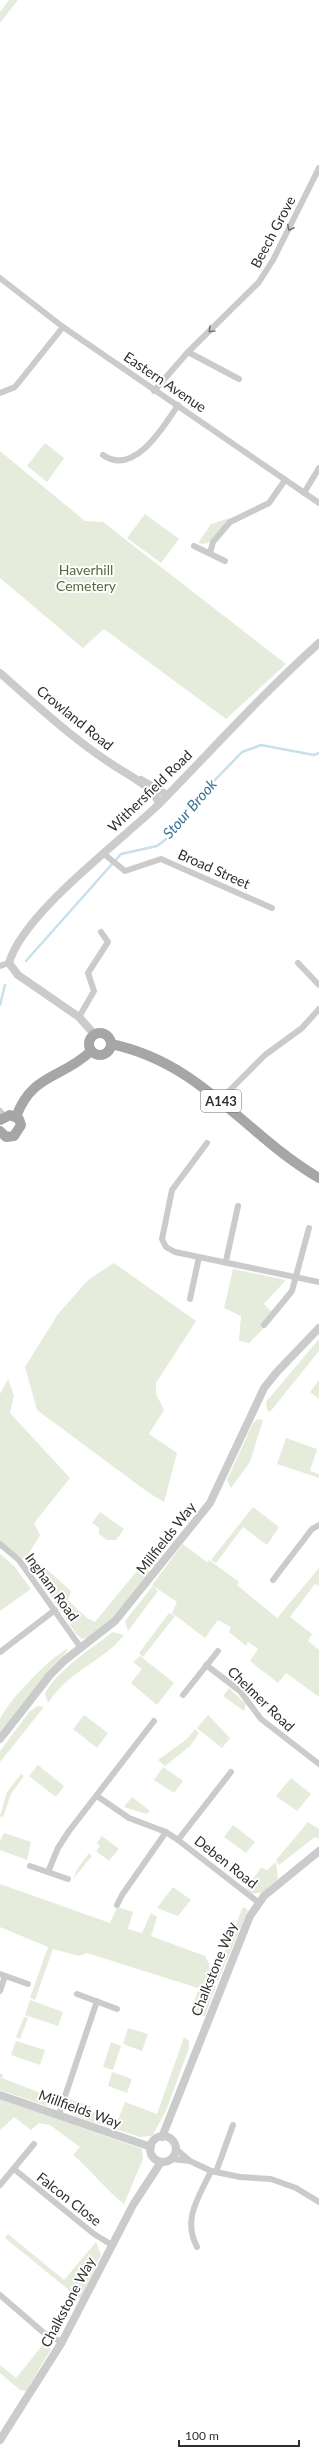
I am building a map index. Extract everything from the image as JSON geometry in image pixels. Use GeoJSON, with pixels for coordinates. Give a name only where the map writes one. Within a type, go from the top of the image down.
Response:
{"type":"FeatureCollection","features":[{"type":"Feature","properties":{"kind":"main road","name":"A143"},"geometry":{"type":"LineString","coordinates":[[94,1034],[106,1034],[111,1044],[136,1049],[181,1070],[220,1100],[295,1164],[319,1178]]}},
{"type":"Feature","properties":{"kind":"main road"},"geometry":{"type":"LineString","coordinates":[[91,1051],[89,1042],[94,1034]]}},
{"type":"Feature","properties":{"kind":"main road"},"geometry":{"type":"LineString","coordinates":[[91,1051],[100,1055],[105,1054],[111,1044]]}},
{"type":"Feature","properties":{"kind":"main road"},"geometry":{"type":"LineString","coordinates":[[16,1117],[30,1090],[81,1061],[91,1051]]}},
{"type":"Feature","properties":{"kind":"main road"},"geometry":{"type":"LineString","coordinates":[[0,1131],[10,1137],[17,1134],[21,1125],[16,1117],[10,1115],[1,1116]]}},
{"type":"Feature","properties":{"kind":"street","name":"Beech Grove"},"geometry":{"type":"LineString","coordinates":[[154,391],[188,352],[259,282],[273,260],[319,168]]}},
{"type":"Feature","properties":{"kind":"street","name":"Eastern Avenue"},"geometry":{"type":"LineString","coordinates":[[0,278],[63,327],[319,503]]}},
{"type":"Feature","properties":{"kind":"street"},"geometry":{"type":"LineString","coordinates":[[0,393],[15,387],[63,327]]}},
{"type":"Feature","properties":{"kind":"street"},"geometry":{"type":"LineString","coordinates":[[188,352],[239,379]]}},
{"type":"Feature","properties":{"kind":"street"},"geometry":{"type":"LineString","coordinates":[[102,455],[110,460],[116,460],[136,455],[145,450],[161,431],[178,405]]}},
{"type":"Feature","properties":{"kind":"street"},"geometry":{"type":"LineString","coordinates":[[304,493],[319,468]]}},
{"type":"Feature","properties":{"kind":"street"},"geometry":{"type":"LineString","coordinates":[[210,553],[213,542],[230,522],[269,503],[285,480]]}},
{"type":"Feature","properties":{"kind":"street"},"geometry":{"type":"LineString","coordinates":[[194,546],[225,561]]}},
{"type":"Feature","properties":{"kind":"street","name":"Withersfield Road"},"geometry":{"type":"LineString","coordinates":[[9,963],[12,950],[45,910],[159,804],[277,680],[319,643]]}},
{"type":"Feature","properties":{"kind":"street","name":"Crowland Road"},"geometry":{"type":"LineString","coordinates":[[0,673],[95,753],[136,779],[155,795],[159,804]]}},
{"type":"Feature","properties":{"kind":"street","name":"Crowland Road"},"geometry":{"type":"LineString","coordinates":[[136,779],[152,784],[166,795]]}},
{"type":"Feature","properties":{"kind":"street","name":"Broad Street"},"geometry":{"type":"LineString","coordinates":[[104,854],[124,871],[161,859],[272,908]]}},
{"type":"Feature","properties":{"kind":"street"},"geometry":{"type":"LineString","coordinates":[[79,1017],[94,991],[88,972],[108,942],[101,932]]}},
{"type":"Feature","properties":{"kind":"street"},"geometry":{"type":"LineString","coordinates":[[0,966],[9,963],[18,975],[79,1017],[94,1034]]}},
{"type":"Feature","properties":{"kind":"street"},"geometry":{"type":"LineString","coordinates":[[298,963],[319,985]]}},
{"type":"Feature","properties":{"kind":"street"},"geometry":{"type":"LineString","coordinates":[[220,1100],[265,1055],[302,1028],[319,1009]]}},
{"type":"Feature","properties":{"kind":"street"},"geometry":{"type":"LineString","coordinates":[[207,1143],[172,1190],[162,1239],[166,1247],[175,1252],[226,1261],[319,1282]]}},
{"type":"Feature","properties":{"kind":"street"},"geometry":{"type":"LineString","coordinates":[[226,1261],[238,1206]]}},
{"type":"Feature","properties":{"kind":"street"},"geometry":{"type":"LineString","coordinates":[[264,1325],[292,1291],[309,1228]]}},
{"type":"Feature","properties":{"kind":"street"},"geometry":{"type":"LineString","coordinates":[[190,1299],[199,1256]]}},
{"type":"Feature","properties":{"kind":"street","name":"Millfields Way"},"geometry":{"type":"LineString","coordinates":[[0,1739],[50,1675],[115,1621],[210,1503],[264,1388],[276,1373],[319,1328]]}},
{"type":"Feature","properties":{"kind":"street"},"geometry":{"type":"LineString","coordinates":[[273,1580],[312,1529],[319,1525]]}},
{"type":"Feature","properties":{"kind":"street","name":"Ingham Road"},"geometry":{"type":"LineString","coordinates":[[0,1544],[19,1560],[81,1648]]}},
{"type":"Feature","properties":{"kind":"street"},"geometry":{"type":"LineString","coordinates":[[0,1652],[55,1610]]}},
{"type":"Feature","properties":{"kind":"street","name":"Chelmer Road"},"geometry":{"type":"LineString","coordinates":[[183,1695],[218,1650]]}},
{"type":"Feature","properties":{"kind":"street","name":"Chelmer Road"},"geometry":{"type":"LineString","coordinates":[[206,1665],[240,1691],[261,1719],[319,1764]]}},
{"type":"Feature","properties":{"kind":"street"},"geometry":{"type":"LineString","coordinates":[[48,1872],[58,1848],[154,1721]]}},
{"type":"Feature","properties":{"kind":"street","name":"Deben Road"},"geometry":{"type":"LineString","coordinates":[[178,1840],[231,1772]]}},
{"type":"Feature","properties":{"kind":"street","name":"Deben Road"},"geometry":{"type":"LineString","coordinates":[[97,1796],[129,1818],[166,1832],[258,1902]]}},
{"type":"Feature","properties":{"kind":"street"},"geometry":{"type":"LineString","coordinates":[[117,1905],[122,1895],[166,1832]]}},
{"type":"Feature","properties":{"kind":"street","name":"Chalkstone Way"},"geometry":{"type":"LineString","coordinates":[[176,2149],[166,2138],[170,2121],[224,1979],[250,1916],[258,1902],[319,1851]]}},
{"type":"Feature","properties":{"kind":"street"},"geometry":{"type":"LineString","coordinates":[[30,1866],[68,1879]]}},
{"type":"Feature","properties":{"kind":"street"},"geometry":{"type":"LineString","coordinates":[[0,1991],[3,1975],[28,1984]]}},
{"type":"Feature","properties":{"kind":"street"},"geometry":{"type":"LineString","coordinates":[[77,1994],[118,2009]]}},
{"type":"Feature","properties":{"kind":"street"},"geometry":{"type":"LineString","coordinates":[[59,2114],[97,2001]]}},
{"type":"Feature","properties":{"kind":"street","name":"Millfields Way"},"geometry":{"type":"LineString","coordinates":[[0,2095],[59,2114],[151,2147]]}},
{"type":"Feature","properties":{"kind":"street"},"geometry":{"type":"LineString","coordinates":[[197,2247],[189,2227],[192,2213],[213,2171],[233,2125]]}},
{"type":"Feature","properties":{"kind":"street"},"geometry":{"type":"LineString","coordinates":[[151,2147],[157,2138],[166,2138]]}},
{"type":"Feature","properties":{"kind":"street"},"geometry":{"type":"LineString","coordinates":[[0,2185],[34,2144]]}},
{"type":"Feature","properties":{"kind":"street","name":"Chalkstone Way"},"geometry":{"type":"LineString","coordinates":[[1,2437],[62,2342],[112,2245],[153,2173],[158,2160],[151,2147]]}},
{"type":"Feature","properties":{"kind":"street"},"geometry":{"type":"LineString","coordinates":[[172,2159],[176,2149],[190,2161],[213,2171],[240,2178],[271,2179],[296,2188],[319,2202]]}},
{"type":"Feature","properties":{"kind":"street"},"geometry":{"type":"LineString","coordinates":[[158,2160],[172,2159],[190,2161]]}},
{"type":"Feature","properties":{"kind":"street","name":"Falcon Close"},"geometry":{"type":"LineString","coordinates":[[14,2169],[94,2234],[112,2245]]}},
{"type":"Feature","properties":{"kind":"street"},"geometry":{"type":"LineString","coordinates":[[0,2295],[44,2333],[62,2342]]}},
{"type":"Feature","properties":{"kind":"green space"},"geometry":{"type":"Polygon","coordinates":[[[9,0],[18,0],[0,23],[0,12],[9,0]]]}},
{"type":"Feature","properties":{"kind":"green space"},"geometry":{"type":"Polygon","coordinates":[[[45,443],[64,458],[47,482],[27,466],[45,443]]]}},
{"type":"Feature","properties":{"kind":"green space","name":"Haverhill Cemetery"},"geometry":{"type":"Polygon","coordinates":[[[0,451],[85,521],[103,522],[286,664],[226,719],[104,629],[83,648],[0,578],[0,451]]]}},
{"type":"Feature","properties":{"kind":"green space"},"geometry":{"type":"Polygon","coordinates":[[[145,514],[179,539],[161,563],[127,538],[145,514]]]}},
{"type":"Feature","properties":{"kind":"green space"},"geometry":{"type":"Polygon","coordinates":[[[230,518],[213,540],[203,544],[198,543],[211,524],[230,518]]]}},
{"type":"Feature","properties":{"kind":"green space"},"geometry":{"type":"Polygon","coordinates":[[[114,1263],[196,1321],[156,1383],[156,1394],[164,1410],[149,1434],[177,1453],[164,1502],[149,1493],[37,1410],[25,1367],[58,1314],[88,1280],[114,1263]]]}},
{"type":"Feature","properties":{"kind":"green space"},"geometry":{"type":"Polygon","coordinates":[[[233,1269],[286,1280],[264,1304],[272,1312],[263,1329],[249,1343],[239,1341],[241,1316],[224,1308],[233,1269]]]}},
{"type":"Feature","properties":{"kind":"green space"},"geometry":{"type":"Polygon","coordinates":[[[319,1339],[319,1351],[270,1412],[267,1410],[266,1402],[319,1339]]]}},
{"type":"Feature","properties":{"kind":"green space"},"geometry":{"type":"Polygon","coordinates":[[[8,1379],[14,1396],[10,1413],[70,1478],[34,1523],[40,1535],[25,1560],[0,1542],[0,1394],[8,1379]]]}},
{"type":"Feature","properties":{"kind":"green space"},"geometry":{"type":"Polygon","coordinates":[[[319,1380],[319,1399],[310,1392],[319,1380]]]}},
{"type":"Feature","properties":{"kind":"green space"},"geometry":{"type":"Polygon","coordinates":[[[258,1419],[263,1420],[250,1462],[231,1488],[227,1480],[253,1423],[258,1419]]]}},
{"type":"Feature","properties":{"kind":"green space"},"geometry":{"type":"Polygon","coordinates":[[[286,1438],[317,1449],[310,1471],[319,1474],[319,1478],[277,1464],[286,1438]]]}},
{"type":"Feature","properties":{"kind":"green space"},"geometry":{"type":"Polygon","coordinates":[[[253,1507],[279,1527],[267,1545],[243,1527],[216,1563],[211,1560],[253,1507]]]}},
{"type":"Feature","properties":{"kind":"green space"},"geometry":{"type":"Polygon","coordinates":[[[100,1512],[124,1529],[116,1540],[107,1540],[99,1534],[99,1528],[92,1523],[100,1512]]]}},
{"type":"Feature","properties":{"kind":"green space"},"geometry":{"type":"Polygon","coordinates":[[[183,1544],[207,1562],[209,1560],[239,1582],[237,1585],[277,1618],[319,1568],[319,1586],[315,1584],[290,1617],[312,1634],[308,1641],[319,1650],[319,1697],[286,1673],[278,1683],[250,1661],[258,1649],[248,1642],[246,1646],[229,1632],[231,1627],[218,1620],[205,1638],[172,1613],[177,1602],[152,1585],[183,1544]]]}},
{"type":"Feature","properties":{"kind":"green space"},"geometry":{"type":"Polygon","coordinates":[[[0,1554],[14,1566],[31,1589],[0,1611],[0,1554]]]}},
{"type":"Feature","properties":{"kind":"green space"},"geometry":{"type":"Polygon","coordinates":[[[33,1557],[71,1591],[68,1600],[87,1618],[95,1622],[141,1566],[150,1572],[129,1601],[110,1622],[101,1630],[82,1639],[77,1635],[29,1565],[33,1557]]]}},
{"type":"Feature","properties":{"kind":"green space"},"geometry":{"type":"Polygon","coordinates":[[[153,1586],[158,1591],[128,1631],[125,1621],[153,1586]]]}},
{"type":"Feature","properties":{"kind":"green space"},"geometry":{"type":"Polygon","coordinates":[[[169,1613],[175,1616],[143,1657],[139,1653],[169,1613]]]}},
{"type":"Feature","properties":{"kind":"green space"},"geometry":{"type":"Polygon","coordinates":[[[113,1632],[124,1635],[106,1653],[66,1682],[48,1703],[45,1694],[57,1677],[75,1660],[113,1632]]]}},
{"type":"Feature","properties":{"kind":"green space"},"geometry":{"type":"Polygon","coordinates":[[[68,1649],[0,1735],[0,1720],[3,1713],[19,1692],[52,1660],[68,1649]]]}},
{"type":"Feature","properties":{"kind":"green space"},"geometry":{"type":"Polygon","coordinates":[[[140,1656],[174,1683],[157,1705],[131,1683],[142,1669],[133,1662],[140,1656]]]}},
{"type":"Feature","properties":{"kind":"green space"},"geometry":{"type":"Polygon","coordinates":[[[229,1688],[246,1704],[244,1711],[223,1696],[229,1688]]]}},
{"type":"Feature","properties":{"kind":"green space"},"geometry":{"type":"Polygon","coordinates":[[[38,1706],[44,1707],[0,1762],[0,1751],[30,1711],[38,1706]]]}},
{"type":"Feature","properties":{"kind":"green space"},"geometry":{"type":"Polygon","coordinates":[[[84,1715],[108,1733],[97,1748],[73,1729],[84,1715]]]}},
{"type":"Feature","properties":{"kind":"green space"},"geometry":{"type":"Polygon","coordinates":[[[208,1715],[230,1738],[222,1748],[197,1728],[208,1715]]]}},
{"type":"Feature","properties":{"kind":"green space"},"geometry":{"type":"Polygon","coordinates":[[[195,1729],[199,1733],[190,1746],[165,1766],[158,1760],[187,1739],[195,1729]]]}},
{"type":"Feature","properties":{"kind":"green space"},"geometry":{"type":"Polygon","coordinates":[[[38,1765],[64,1786],[56,1797],[29,1776],[38,1765]]]}},
{"type":"Feature","properties":{"kind":"green space"},"geometry":{"type":"Polygon","coordinates":[[[163,1767],[183,1781],[174,1793],[154,1780],[163,1767]]]}},
{"type":"Feature","properties":{"kind":"green space"},"geometry":{"type":"Polygon","coordinates":[[[21,1774],[24,1776],[11,1794],[3,1817],[0,1816],[7,1792],[21,1774]]]}},
{"type":"Feature","properties":{"kind":"green space"},"geometry":{"type":"Polygon","coordinates":[[[291,1778],[311,1794],[297,1811],[276,1796],[291,1778]]]}},
{"type":"Feature","properties":{"kind":"green space"},"geometry":{"type":"Polygon","coordinates":[[[132,1797],[150,1811],[147,1814],[124,1807],[132,1797]]]}},
{"type":"Feature","properties":{"kind":"green space"},"geometry":{"type":"Polygon","coordinates":[[[308,1822],[319,1829],[319,1839],[315,1837],[279,1865],[276,1860],[308,1822]]]}},
{"type":"Feature","properties":{"kind":"green space"},"geometry":{"type":"Polygon","coordinates":[[[233,1825],[255,1842],[246,1853],[224,1837],[233,1825]]]}},
{"type":"Feature","properties":{"kind":"green space"},"geometry":{"type":"Polygon","coordinates":[[[4,1833],[31,1842],[27,1860],[0,1850],[0,1841],[4,1833]]]}},
{"type":"Feature","properties":{"kind":"green space"},"geometry":{"type":"Polygon","coordinates":[[[102,1836],[119,1849],[109,1861],[96,1851],[100,1846],[97,1843],[102,1836]]]}},
{"type":"Feature","properties":{"kind":"green space"},"geometry":{"type":"Polygon","coordinates":[[[89,1853],[92,1856],[73,1879],[77,1869],[89,1853]]]}},
{"type":"Feature","properties":{"kind":"green space"},"geometry":{"type":"Polygon","coordinates":[[[276,1862],[278,1879],[263,1892],[252,1894],[246,1888],[261,1868],[267,1870],[276,1862]]]}},
{"type":"Feature","properties":{"kind":"green space"},"geometry":{"type":"Polygon","coordinates":[[[0,1884],[110,1923],[117,1907],[133,1912],[128,1929],[142,1933],[151,1913],[157,1917],[151,1936],[205,1956],[209,1964],[211,1979],[198,1988],[87,1953],[79,1956],[53,1949],[35,2000],[30,1998],[48,1947],[0,1927],[0,1884]]]}},
{"type":"Feature","properties":{"kind":"green space"},"geometry":{"type":"Polygon","coordinates":[[[173,1887],[191,1900],[178,1916],[157,1908],[173,1887]]]}},
{"type":"Feature","properties":{"kind":"green space"},"geometry":{"type":"Polygon","coordinates":[[[243,1907],[248,1910],[218,1981],[215,1977],[212,1964],[221,1960],[243,1907]]]}},
{"type":"Feature","properties":{"kind":"green space"},"geometry":{"type":"Polygon","coordinates":[[[212,1983],[216,1986],[205,2016],[190,2013],[198,1991],[212,1983]]]}},
{"type":"Feature","properties":{"kind":"green space"},"geometry":{"type":"Polygon","coordinates":[[[30,2000],[63,2012],[58,2026],[25,2015],[30,2000]]]}},
{"type":"Feature","properties":{"kind":"green space"},"geometry":{"type":"Polygon","coordinates":[[[24,2017],[28,2018],[20,2039],[16,2037],[24,2017]]]}},
{"type":"Feature","properties":{"kind":"green space"},"geometry":{"type":"Polygon","coordinates":[[[128,2028],[148,2034],[142,2051],[123,2044],[128,2028]]]}},
{"type":"Feature","properties":{"kind":"green space"},"geometry":{"type":"Polygon","coordinates":[[[184,2037],[189,2041],[189,2048],[166,2111],[152,2136],[140,2137],[75,2116],[68,2111],[67,2102],[69,2099],[91,2106],[90,2111],[118,2120],[125,2102],[157,2114],[184,2037]]]}},
{"type":"Feature","properties":{"kind":"green space"},"geometry":{"type":"Polygon","coordinates":[[[16,2041],[45,2050],[40,2065],[11,2055],[16,2041]]]}},
{"type":"Feature","properties":{"kind":"green space"},"geometry":{"type":"Polygon","coordinates":[[[111,2042],[121,2046],[113,2070],[103,2067],[111,2042]]]}},
{"type":"Feature","properties":{"kind":"green space"},"geometry":{"type":"Polygon","coordinates":[[[112,2072],[132,2079],[127,2093],[108,2086],[112,2072]]]}},
{"type":"Feature","properties":{"kind":"green space"},"geometry":{"type":"Polygon","coordinates":[[[0,2073],[3,2075],[2,2078],[51,2097],[54,2093],[62,2095],[60,2103],[47,2106],[0,2090],[0,2073]]]}},
{"type":"Feature","properties":{"kind":"green space"},"geometry":{"type":"Polygon","coordinates":[[[0,2098],[142,2149],[143,2159],[124,2204],[73,2155],[80,2147],[50,2125],[39,2123],[31,2130],[14,2117],[0,2130],[0,2098]]]}},
{"type":"Feature","properties":{"kind":"green space"},"geometry":{"type":"Polygon","coordinates":[[[8,2234],[64,2280],[96,2242],[101,2255],[80,2299],[5,2238],[8,2234]]]}},
{"type":"Feature","properties":{"kind":"green space"},"geometry":{"type":"Polygon","coordinates":[[[45,2342],[51,2349],[26,2391],[20,2390],[0,2373],[0,2365],[16,2378],[45,2342]]]}},
{"type":"Feature","properties":{"kind":"waterway","name":"Stour Brook"},"geometry":{"type":"LineString","coordinates":[[26,961],[121,854],[157,846],[169,837],[184,812],[242,752],[261,745],[314,755],[319,753]]}},
{"type":"Feature","properties":{"kind":"waterway","name":"Stour Brook"},"geometry":{"type":"LineString","coordinates":[[0,1005],[5,985]]}}]}
